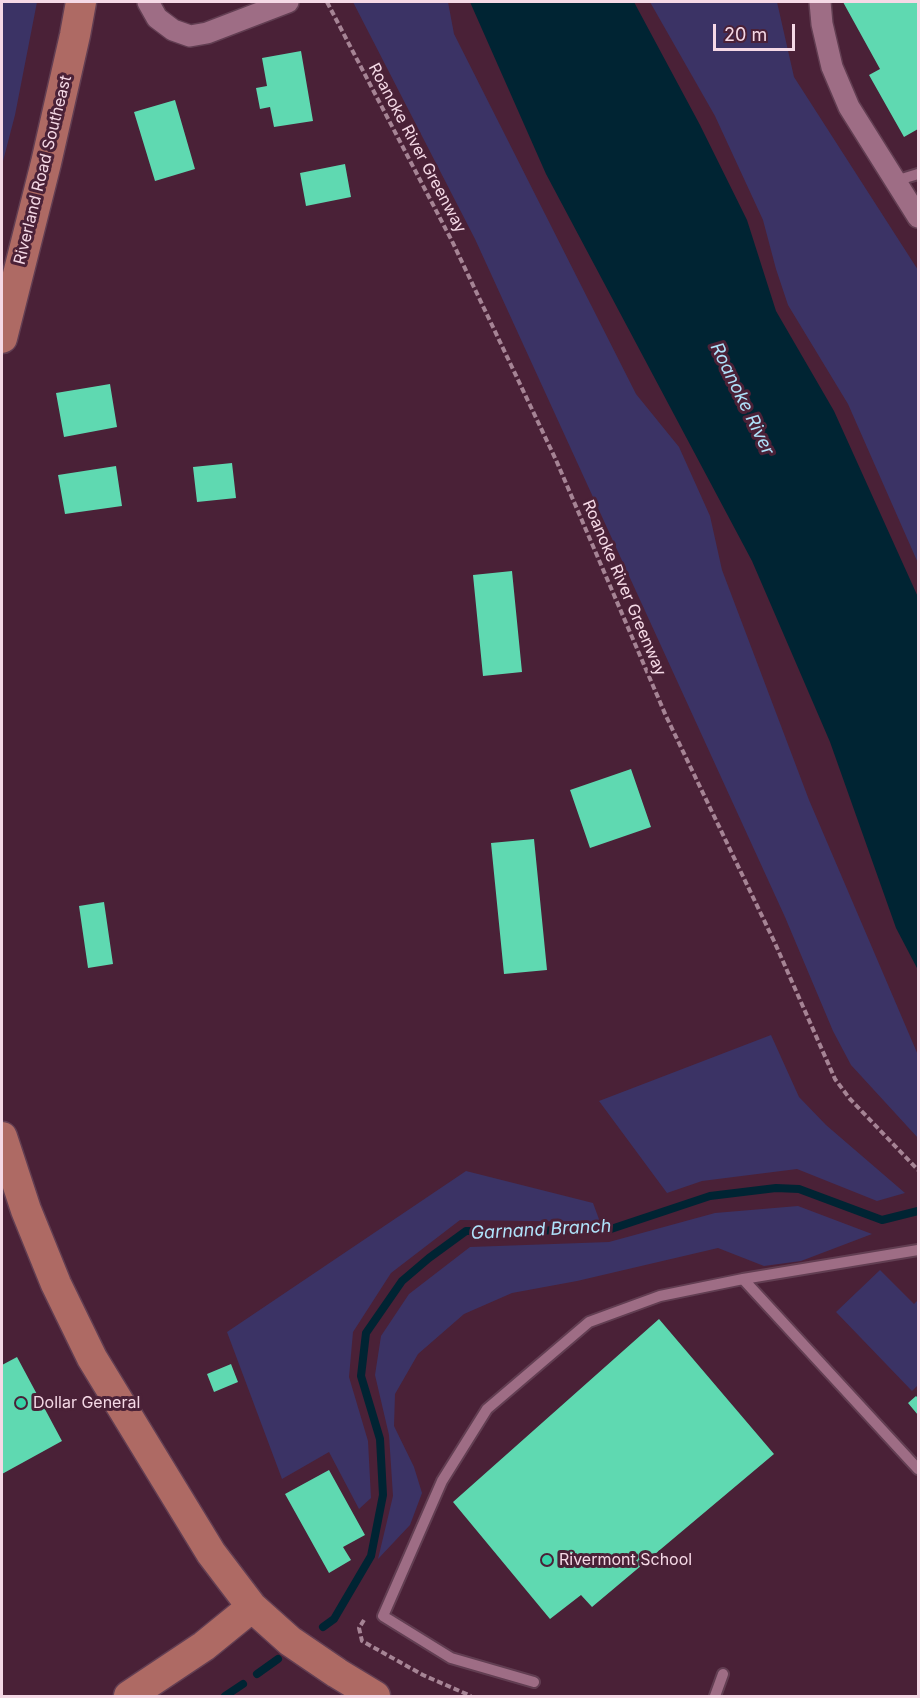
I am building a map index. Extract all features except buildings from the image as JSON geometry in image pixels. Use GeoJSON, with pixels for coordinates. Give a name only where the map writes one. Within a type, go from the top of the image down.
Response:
{"type":"FeatureCollection","features":[{"type":"Feature","properties":{"kind":"main road","name":"Riverland Road Southeast"},"geometry":{"type":"LineString","coordinates":[[2,338],[46,163],[81,2]]}},
{"type":"Feature","properties":{"kind":"main road"},"geometry":{"type":"LineString","coordinates":[[2,1137],[26,1210],[56,1284],[92,1358],[211,1553],[252,1607],[290,1641],[375,1696]]}},
{"type":"Feature","properties":{"kind":"main road"},"geometry":{"type":"LineString","coordinates":[[129,1696],[204,1646],[252,1607]]}},
{"type":"Feature","properties":{"kind":"street"},"geometry":{"type":"LineString","coordinates":[[148,2],[157,18],[173,30],[190,36],[207,33],[288,2]]}},
{"type":"Feature","properties":{"kind":"street"},"geometry":{"type":"LineString","coordinates":[[820,2],[822,24],[832,67],[849,107],[918,217]]}},
{"type":"Feature","properties":{"kind":"lane"},"geometry":{"type":"LineString","coordinates":[[895,181],[918,174]]}},
{"type":"Feature","properties":{"kind":"lane"},"geometry":{"type":"LineString","coordinates":[[534,1682],[451,1658],[383,1617],[442,1481],[487,1409],[589,1322],[660,1296],[743,1279],[918,1250]]}},
{"type":"Feature","properties":{"kind":"lane"},"geometry":{"type":"LineString","coordinates":[[743,1279],[918,1469]]}},
{"type":"Feature","properties":{"kind":"lane"},"geometry":{"type":"LineString","coordinates":[[715,1696],[723,1674]]}},
{"type":"Feature","properties":{"kind":"path","name":"Roanoke River Greenway"},"geometry":{"type":"LineString","coordinates":[[327,2],[452,241],[512,365],[556,460],[666,716],[774,941],[835,1079],[850,1099],[918,1170]]}},
{"type":"Feature","properties":{"kind":"path"},"geometry":{"type":"LineString","coordinates":[[362,1641],[423,1675],[471,1696]]}},
{"type":"Feature","properties":{"kind":"shaded area"},"geometry":{"type":"Polygon","coordinates":[[[2,2],[37,2],[15,115],[2,165],[2,2]]]}},
{"type":"Feature","properties":{"kind":"shaded area"},"geometry":{"type":"Polygon","coordinates":[[[353,2],[448,2],[454,34],[636,394],[679,447],[710,516],[722,570],[809,800],[918,1055],[918,1138],[851,1065],[833,1031],[785,917],[475,239],[353,2]]]}},
{"type":"Feature","properties":{"kind":"shaded area"},"geometry":{"type":"Polygon","coordinates":[[[650,2],[777,2],[794,77],[918,270],[918,563],[848,404],[788,305],[763,220],[715,116],[650,2]]]}},
{"type":"Feature","properties":{"kind":"shaded area"},"geometry":{"type":"Polygon","coordinates":[[[771,1035],[799,1097],[826,1125],[905,1193],[877,1201],[797,1169],[702,1181],[667,1193],[599,1101],[771,1035]]]}},
{"type":"Feature","properties":{"kind":"shaded area"},"geometry":{"type":"Polygon","coordinates":[[[466,1171],[593,1203],[600,1222],[460,1220],[391,1273],[353,1332],[349,1377],[368,1441],[371,1498],[359,1509],[329,1452],[282,1479],[227,1332],[466,1171]]]}},
{"type":"Feature","properties":{"kind":"shaded area"},"geometry":{"type":"Polygon","coordinates":[[[798,1206],[872,1234],[801,1261],[764,1266],[718,1248],[577,1281],[512,1293],[464,1314],[418,1354],[395,1394],[394,1426],[414,1467],[422,1493],[410,1525],[378,1559],[393,1496],[389,1435],[375,1375],[381,1336],[409,1294],[470,1247],[609,1242],[715,1213],[798,1206]]]}},
{"type":"Feature","properties":{"kind":"shaded area"},"geometry":{"type":"Polygon","coordinates":[[[880,1270],[914,1304],[918,1300],[918,1385],[912,1391],[836,1312],[880,1270]]]}},
{"type":"Feature","properties":{"kind":"water","name":"Roanoke River"},"geometry":{"type":"Polygon","coordinates":[[[470,2],[634,2],[700,125],[747,220],[776,311],[834,411],[918,597],[918,970],[896,928],[830,742],[752,561],[546,174],[470,2]]]}},
{"type":"Feature","properties":{"kind":"waterway","name":"Garnand Branch"},"geometry":{"type":"LineString","coordinates":[[323,1627],[334,1619],[371,1556],[383,1495],[380,1439],[361,1376],[366,1333],[402,1281],[466,1231],[608,1230],[710,1196],[776,1188],[799,1189],[882,1220],[918,1211]]}},
{"type":"Feature","properties":{"kind":"waterway","name":"Garnand Branch"},"geometry":{"type":"LineString","coordinates":[[257,1674],[278,1659]]}},
{"type":"Feature","properties":{"kind":"waterway","name":"Garnand Branch"},"geometry":{"type":"LineString","coordinates":[[225,1696],[243,1684]]}},
{"type":"Feature","properties":{"kind":"place","name":"Dollar General"},"geometry":{"type":"Point","coordinates":[21,1403]}},
{"type":"Feature","properties":{"kind":"place","name":"Rivermont School"},"geometry":{"type":"Point","coordinates":[547,1560]}}]}
